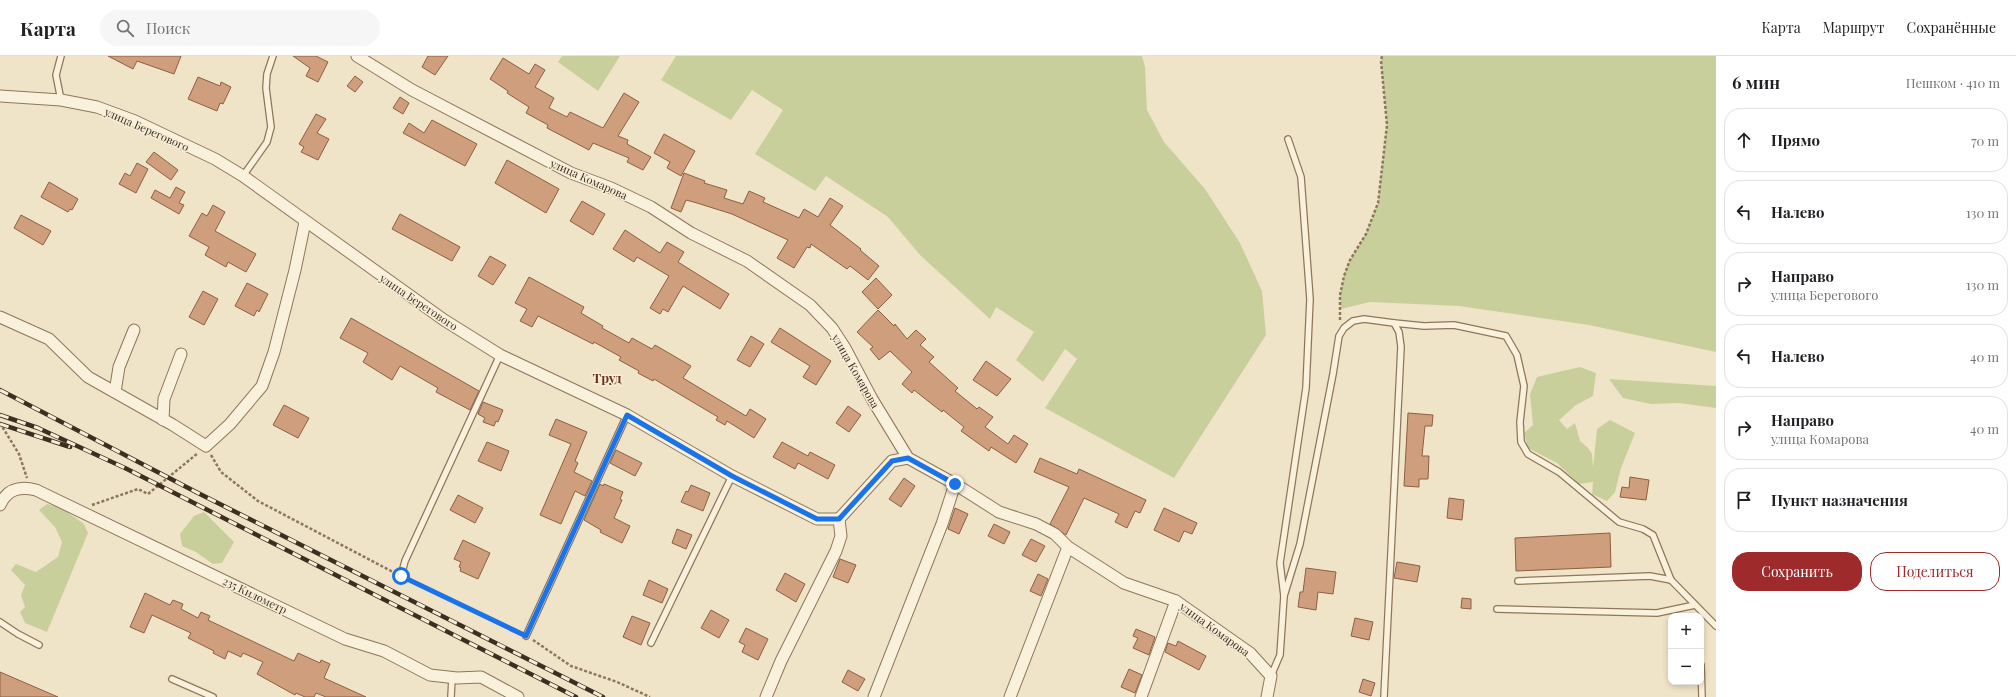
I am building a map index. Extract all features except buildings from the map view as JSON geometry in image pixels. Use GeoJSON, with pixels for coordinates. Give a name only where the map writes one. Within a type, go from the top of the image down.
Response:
{"type":"FeatureCollection","features":[{"type":"Feature","properties":{"kind":"street","name":"улица Комарова"},"geometry":{"type":"LineString","coordinates":[[357,56],[412,90],[571,173],[612,188],[651,207],[691,233],[747,261],[810,305],[832,328],[845,348],[872,399],[908,458],[955,484],[999,512],[1036,524],[1055,534],[1068,547],[1124,583],[1176,601],[1250,653],[1271,676]]}},
{"type":"Feature","properties":{"kind":"street","name":"улица Берегового"},"geometry":{"type":"LineString","coordinates":[[0,96],[61,100],[97,107],[135,121],[215,159],[243,176],[305,222],[444,320],[500,355],[627,415],[732,476],[817,519],[839,519]]}},
{"type":"Feature","properties":{"kind":"street"},"geometry":{"type":"LineString","coordinates":[[0,317],[49,339],[88,377],[206,446],[230,424],[262,386],[274,352],[295,270],[305,222]]}},
{"type":"Feature","properties":{"kind":"street"},"geometry":{"type":"LineString","coordinates":[[115,392],[119,366],[134,330]]}},
{"type":"Feature","properties":{"kind":"street"},"geometry":{"type":"LineString","coordinates":[[163,420],[164,399],[181,354]]}},
{"type":"Feature","properties":{"kind":"street"},"geometry":{"type":"LineString","coordinates":[[766,697],[781,661],[836,551],[841,536],[839,519],[892,461],[908,458]]}},
{"type":"Feature","properties":{"kind":"street"},"geometry":{"type":"LineString","coordinates":[[874,697],[942,524],[955,484]]}},
{"type":"Feature","properties":{"kind":"street"},"geometry":{"type":"LineString","coordinates":[[0,505],[9,492],[15,489],[30,488]]}},
{"type":"Feature","properties":{"kind":"street","name":"235 Километр"},"geometry":{"type":"LineString","coordinates":[[30,488],[345,639],[384,651],[430,675],[452,678],[481,677],[518,697]]}},
{"type":"Feature","properties":{"kind":"street"},"geometry":{"type":"LineString","coordinates":[[1010,697],[1068,547]]}},
{"type":"Feature","properties":{"kind":"street"},"geometry":{"type":"LineString","coordinates":[[1141,697],[1176,601]]}},
{"type":"Feature","properties":{"kind":"street"},"geometry":{"type":"LineString","coordinates":[[1267,697],[1271,676]]}},
{"type":"Feature","properties":{"kind":"lane"},"geometry":{"type":"LineString","coordinates":[[61,56],[56,75],[61,100]]}},
{"type":"Feature","properties":{"kind":"lane"},"geometry":{"type":"LineString","coordinates":[[243,176],[267,142],[271,127],[266,88],[267,74],[273,56]]}},
{"type":"Feature","properties":{"kind":"lane"},"geometry":{"type":"LineString","coordinates":[[1271,676],[1280,655],[1284,596],[1280,563],[1306,388],[1310,299],[1301,177],[1288,139]]}},
{"type":"Feature","properties":{"kind":"lane"},"geometry":{"type":"LineString","coordinates":[[1284,596],[1300,544],[1339,336],[1344,328],[1353,321],[1364,319],[1424,326],[1454,325],[1506,336],[1518,355],[1524,386],[1520,422],[1521,442],[1528,454],[1559,472],[1619,522],[1643,529],[1653,535],[1672,580],[1698,610],[1716,626]]}},
{"type":"Feature","properties":{"kind":"lane"},"geometry":{"type":"LineString","coordinates":[[1384,697],[1401,347],[1399,332],[1394,323]]}},
{"type":"Feature","properties":{"kind":"lane"},"geometry":{"type":"LineString","coordinates":[[401,576],[405,561],[500,355]]}},
{"type":"Feature","properties":{"kind":"lane"},"geometry":{"type":"LineString","coordinates":[[526,636],[627,415]]}},
{"type":"Feature","properties":{"kind":"lane"},"geometry":{"type":"LineString","coordinates":[[651,643],[732,476]]}},
{"type":"Feature","properties":{"kind":"lane"},"geometry":{"type":"LineString","coordinates":[[1518,581],[1650,576],[1672,580]]}},
{"type":"Feature","properties":{"kind":"lane"},"geometry":{"type":"LineString","coordinates":[[1497,609],[1657,613],[1698,610]]}},
{"type":"Feature","properties":{"kind":"lane"},"geometry":{"type":"LineString","coordinates":[[0,622],[39,645]]}},
{"type":"Feature","properties":{"kind":"lane"},"geometry":{"type":"LineString","coordinates":[[451,697],[452,678]]}},
{"type":"Feature","properties":{"kind":"lane"},"geometry":{"type":"LineString","coordinates":[[172,679],[213,697]]}},
{"type":"Feature","properties":{"kind":"lane"},"geometry":{"type":"LineString","coordinates":[[1702,685],[1702,697]]}},
{"type":"Feature","properties":{"kind":"path"},"geometry":{"type":"LineString","coordinates":[[1339,336],[1341,309],[1340,295],[1344,276],[1350,260],[1366,234],[1378,203],[1387,125],[1381,61],[1382,56]]}},
{"type":"Feature","properties":{"kind":"path"},"geometry":{"type":"LineString","coordinates":[[0,423],[19,454],[30,488]]}},
{"type":"Feature","properties":{"kind":"path"},"geometry":{"type":"LineString","coordinates":[[80,511],[103,500],[138,489],[148,494],[206,446],[221,472],[258,501],[401,576],[526,636],[571,666],[617,682],[650,697]]}},
{"type":"Feature","properties":{"kind":"green space"},"geometry":{"type":"Polygon","coordinates":[[[562,56],[620,56],[598,91],[558,62],[562,56]]]}},
{"type":"Feature","properties":{"kind":"green space"},"geometry":{"type":"Polygon","coordinates":[[[676,56],[1142,56],[1145,67],[1147,110],[1164,142],[1205,189],[1240,243],[1262,291],[1266,335],[1174,478],[1045,408],[1077,359],[1065,349],[1043,382],[1016,360],[1034,332],[996,307],[990,319],[920,255],[888,217],[826,176],[815,191],[755,154],[783,110],[752,90],[731,120],[661,80],[676,56]]]}},
{"type":"Feature","properties":{"kind":"green space"},"geometry":{"type":"Polygon","coordinates":[[[1382,56],[1716,56],[1716,352],[1589,325],[1459,306],[1370,302],[1341,309],[1340,295],[1344,276],[1350,260],[1366,234],[1378,203],[1387,125],[1381,61],[1382,56]]]}},
{"type":"Feature","properties":{"kind":"green space"},"geometry":{"type":"Polygon","coordinates":[[[1580,367],[1596,373],[1593,396],[1576,405],[1559,420],[1567,429],[1575,423],[1580,441],[1592,454],[1593,468],[1597,429],[1610,420],[1635,433],[1621,468],[1615,492],[1607,501],[1592,494],[1593,482],[1579,484],[1557,463],[1528,448],[1524,433],[1533,425],[1530,394],[1537,377],[1580,367]]]}},
{"type":"Feature","properties":{"kind":"green space"},"geometry":{"type":"Polygon","coordinates":[[[1609,379],[1716,386],[1716,408],[1679,403],[1651,404],[1623,398],[1609,379]]]}},
{"type":"Feature","properties":{"kind":"green space"},"geometry":{"type":"Polygon","coordinates":[[[47,504],[60,507],[84,524],[88,533],[47,632],[25,623],[20,612],[25,607],[21,595],[25,585],[11,570],[16,564],[36,572],[58,557],[62,542],[55,527],[39,510],[47,504]]]}},
{"type":"Feature","properties":{"kind":"green space"},"geometry":{"type":"Polygon","coordinates":[[[204,512],[234,542],[222,563],[213,564],[196,552],[182,546],[180,534],[194,516],[204,512]]]}},
{"type":"Feature","properties":{"kind":"railway"},"geometry":{"type":"LineString","coordinates":[[0,390],[196,492],[603,697]]}},
{"type":"Feature","properties":{"kind":"railway"},"geometry":{"type":"LineString","coordinates":[[0,415],[38,428],[125,468],[576,697]]}},
{"type":"Feature","properties":{"kind":"railway"},"geometry":{"type":"LineString","coordinates":[[0,424],[70,447]]}},
{"type":"Feature","properties":{"kind":"district","name":"Труд"},"geometry":{"type":"Point","coordinates":[607,377]}},
{"type":"Feature","properties":{"kind":"route"},"geometry":{"type":"LineString","coordinates":[[401,576],[526,636],[627,415],[732,476],[817,519],[839,519],[869,484],[892,461],[908,458],[955,484]]}}]}
